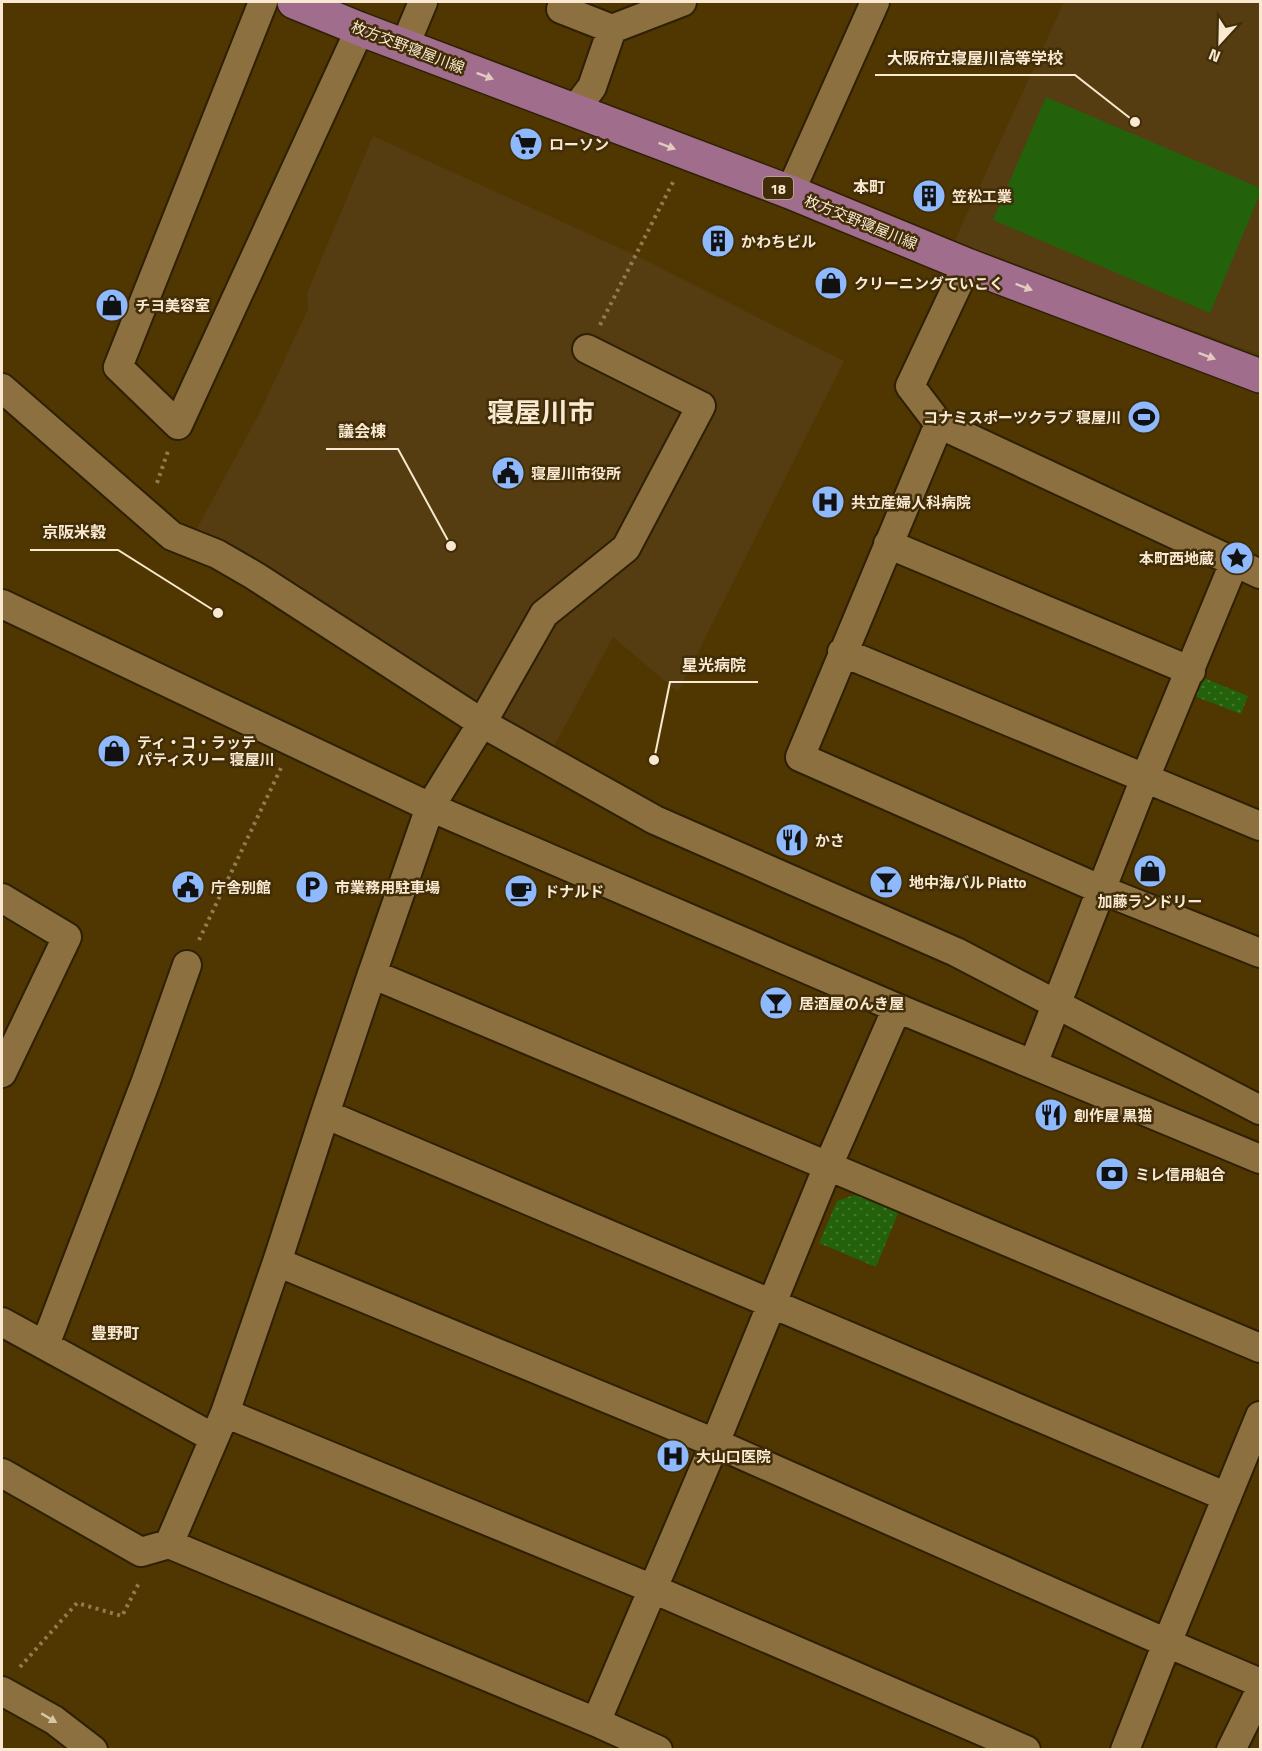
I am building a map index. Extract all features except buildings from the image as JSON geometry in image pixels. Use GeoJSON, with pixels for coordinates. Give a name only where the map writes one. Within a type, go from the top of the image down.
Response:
{"type":"FeatureCollection","features":[{"type":"Feature","properties":{"kind":"main road","name":"枚方交野寝屋川線"},"geometry":{"type":"LineString","coordinates":[[294,2],[790,192],[967,265],[1260,376]]}},
{"type":"Feature","properties":{"kind":"street"},"geometry":{"type":"LineString","coordinates":[[263,2],[118,367],[178,425],[360,29]]}},
{"type":"Feature","properties":{"kind":"street"},"geometry":{"type":"LineString","coordinates":[[405,45],[423,2]]}},
{"type":"Feature","properties":{"kind":"street"},"geometry":{"type":"LineString","coordinates":[[564,2],[561,9],[612,29],[682,2]]}},
{"type":"Feature","properties":{"kind":"street"},"geometry":{"type":"LineString","coordinates":[[790,192],[875,2]]}},
{"type":"Feature","properties":{"kind":"street"},"geometry":{"type":"LineString","coordinates":[[574,111],[592,87],[612,29]]}},
{"type":"Feature","properties":{"kind":"street"},"geometry":{"type":"LineString","coordinates":[[967,265],[910,386],[939,424],[1260,574]]}},
{"type":"Feature","properties":{"kind":"street"},"geometry":{"type":"LineString","coordinates":[[163,1546],[220,1426],[430,807],[482,723],[544,614],[626,548],[701,406],[587,350]]}},
{"type":"Feature","properties":{"kind":"street"},"geometry":{"type":"LineString","coordinates":[[2,388],[172,536],[217,554],[255,576],[482,723],[655,820],[956,952],[1260,1110]]}},
{"type":"Feature","properties":{"kind":"street"},"geometry":{"type":"LineString","coordinates":[[939,424],[800,757],[1102,890],[1260,953]]}},
{"type":"Feature","properties":{"kind":"street"},"geometry":{"type":"LineString","coordinates":[[888,544],[1191,671]]}},
{"type":"Feature","properties":{"kind":"street"},"geometry":{"type":"LineString","coordinates":[[1033,1064],[1145,778],[1234,563]]}},
{"type":"Feature","properties":{"kind":"street"},"geometry":{"type":"LineString","coordinates":[[2,604],[430,807],[897,1008],[1260,1158]]}},
{"type":"Feature","properties":{"kind":"street"},"geometry":{"type":"LineString","coordinates":[[842,652],[1260,826]]}},
{"type":"Feature","properties":{"kind":"street"},"geometry":{"type":"LineString","coordinates":[[2,898],[67,936],[4,1060]]}},
{"type":"Feature","properties":{"kind":"street"},"geometry":{"type":"LineString","coordinates":[[45,1345],[142,1092],[187,965]]}},
{"type":"Feature","properties":{"kind":"street"},"geometry":{"type":"LineString","coordinates":[[372,974],[1260,1348]]}},
{"type":"Feature","properties":{"kind":"street"},"geometry":{"type":"LineString","coordinates":[[596,1722],[715,1443],[828,1166],[897,1008]]}},
{"type":"Feature","properties":{"kind":"street"},"geometry":{"type":"LineString","coordinates":[[324,1114],[772,1302],[1227,1497]]}},
{"type":"Feature","properties":{"kind":"street"},"geometry":{"type":"LineString","coordinates":[[277,1262],[715,1443],[1260,1683]]}},
{"type":"Feature","properties":{"kind":"street"},"geometry":{"type":"LineString","coordinates":[[2,1322],[45,1345],[220,1426],[653,1589],[1026,1749]]}},
{"type":"Feature","properties":{"kind":"street"},"geometry":{"type":"LineString","coordinates":[[1125,1749],[1260,1416]]}},
{"type":"Feature","properties":{"kind":"street"},"geometry":{"type":"LineString","coordinates":[[2,1473],[141,1552],[163,1546],[658,1749]]}},
{"type":"Feature","properties":{"kind":"street"},"geometry":{"type":"LineString","coordinates":[[9,1681],[54,1720],[93,1749]]}},
{"type":"Feature","properties":{"kind":"street"},"geometry":{"type":"LineString","coordinates":[[1231,1749],[1260,1691]]}},
{"type":"Feature","properties":{"kind":"path"},"geometry":{"type":"LineString","coordinates":[[587,350],[687,153]]}},
{"type":"Feature","properties":{"kind":"path"},"geometry":{"type":"LineString","coordinates":[[146,512],[178,425]]}},
{"type":"Feature","properties":{"kind":"path"},"geometry":{"type":"LineString","coordinates":[[187,965],[293,743]]}},
{"type":"Feature","properties":{"kind":"path"},"geometry":{"type":"LineString","coordinates":[[9,1681],[77,1603],[122,1616],[163,1546]]}},
{"type":"Feature","properties":{"kind":"shaded area"},"geometry":{"type":"Polygon","coordinates":[[[1064,2],[1260,2],[1260,355],[954,242],[1064,2]]]}},
{"type":"Feature","properties":{"kind":"shaded area","name":"寝屋川市役所"},"geometry":{"type":"Polygon","coordinates":[[[373,136],[635,255],[844,361],[678,692],[613,637],[553,748],[468,703],[194,534],[260,412],[308,309],[307,293],[373,136]]]}},
{"type":"Feature","properties":{"kind":"green space"},"geometry":{"type":"Polygon","coordinates":[[[1046,97],[1260,188],[1260,194],[1210,313],[993,220],[1046,97]]]}},
{"type":"Feature","properties":{"kind":"green space"},"geometry":{"type":"Polygon","coordinates":[[[1201,677],[1248,696],[1241,714],[1194,696],[1201,677]]]}},
{"type":"Feature","properties":{"kind":"green space"},"geometry":{"type":"Polygon","coordinates":[[[857,1194],[899,1211],[876,1267],[819,1243],[837,1201],[857,1194]]]}},
{"type":"Feature","properties":{"kind":"place","name":"大阪府立寝屋川高等学校"},"geometry":{"type":"Point","coordinates":[1135,122]}},
{"type":"Feature","properties":{"kind":"place","name":"ローソン"},"geometry":{"type":"Point","coordinates":[526,144]}},
{"type":"Feature","properties":{"kind":"place","name":"笠松工業"},"geometry":{"type":"Point","coordinates":[929,196]}},
{"type":"Feature","properties":{"kind":"place","name":"かわちビル"},"geometry":{"type":"Point","coordinates":[718,241]}},
{"type":"Feature","properties":{"kind":"place","name":"クリーニングていこく"},"geometry":{"type":"Point","coordinates":[831,283]}},
{"type":"Feature","properties":{"kind":"place","name":"チヨ美容室"},"geometry":{"type":"Point","coordinates":[112,305]}},
{"type":"Feature","properties":{"kind":"place","name":"コナミスポーツクラブ 寝屋川"},"geometry":{"type":"Point","coordinates":[1144,417]}},
{"type":"Feature","properties":{"kind":"place","name":"寝屋川市役所"},"geometry":{"type":"Point","coordinates":[508,473]}},
{"type":"Feature","properties":{"kind":"place","name":"共立産婦人科病院"},"geometry":{"type":"Point","coordinates":[828,502]}},
{"type":"Feature","properties":{"kind":"place","name":"議会棟"},"geometry":{"type":"Point","coordinates":[451,546]}},
{"type":"Feature","properties":{"kind":"place","name":"本町西地蔵"},"geometry":{"type":"Point","coordinates":[1237,558]}},
{"type":"Feature","properties":{"kind":"place","name":"京阪米穀"},"geometry":{"type":"Point","coordinates":[218,613]}},
{"type":"Feature","properties":{"kind":"place","name":"ティ・コ・ラッテ パティスリー 寝屋川"},"geometry":{"type":"Point","coordinates":[114,751]}},
{"type":"Feature","properties":{"kind":"place","name":"星光病院"},"geometry":{"type":"Point","coordinates":[654,760]}},
{"type":"Feature","properties":{"kind":"place","name":"かさ"},"geometry":{"type":"Point","coordinates":[792,840]}},
{"type":"Feature","properties":{"kind":"place","name":"加藤ランドリー"},"geometry":{"type":"Point","coordinates":[1150,871]}},
{"type":"Feature","properties":{"kind":"place","name":"地中海バル Piatto"},"geometry":{"type":"Point","coordinates":[886,882]}},
{"type":"Feature","properties":{"kind":"place","name":"庁舎別館"},"geometry":{"type":"Point","coordinates":[188,887]}},
{"type":"Feature","properties":{"kind":"place","name":"市業務用駐車場"},"geometry":{"type":"Point","coordinates":[312,887]}},
{"type":"Feature","properties":{"kind":"place","name":"ドナルド"},"geometry":{"type":"Point","coordinates":[521,891]}},
{"type":"Feature","properties":{"kind":"place","name":"居酒屋のんき屋"},"geometry":{"type":"Point","coordinates":[776,1003]}},
{"type":"Feature","properties":{"kind":"place","name":"創作屋 黒猫"},"geometry":{"type":"Point","coordinates":[1051,1115]}},
{"type":"Feature","properties":{"kind":"place","name":"ミレ信用組合"},"geometry":{"type":"Point","coordinates":[1112,1174]}},
{"type":"Feature","properties":{"kind":"place","name":"大山口医院"},"geometry":{"type":"Point","coordinates":[673,1456]}},
{"type":"Feature","properties":{"kind":"district","name":"本町"},"geometry":{"type":"Point","coordinates":[869,187]}},
{"type":"Feature","properties":{"kind":"district","name":"寝屋川市"},"geometry":{"type":"Point","coordinates":[541,411]}},
{"type":"Feature","properties":{"kind":"district","name":"豊野町"},"geometry":{"type":"Point","coordinates":[115,1333]}}]}
